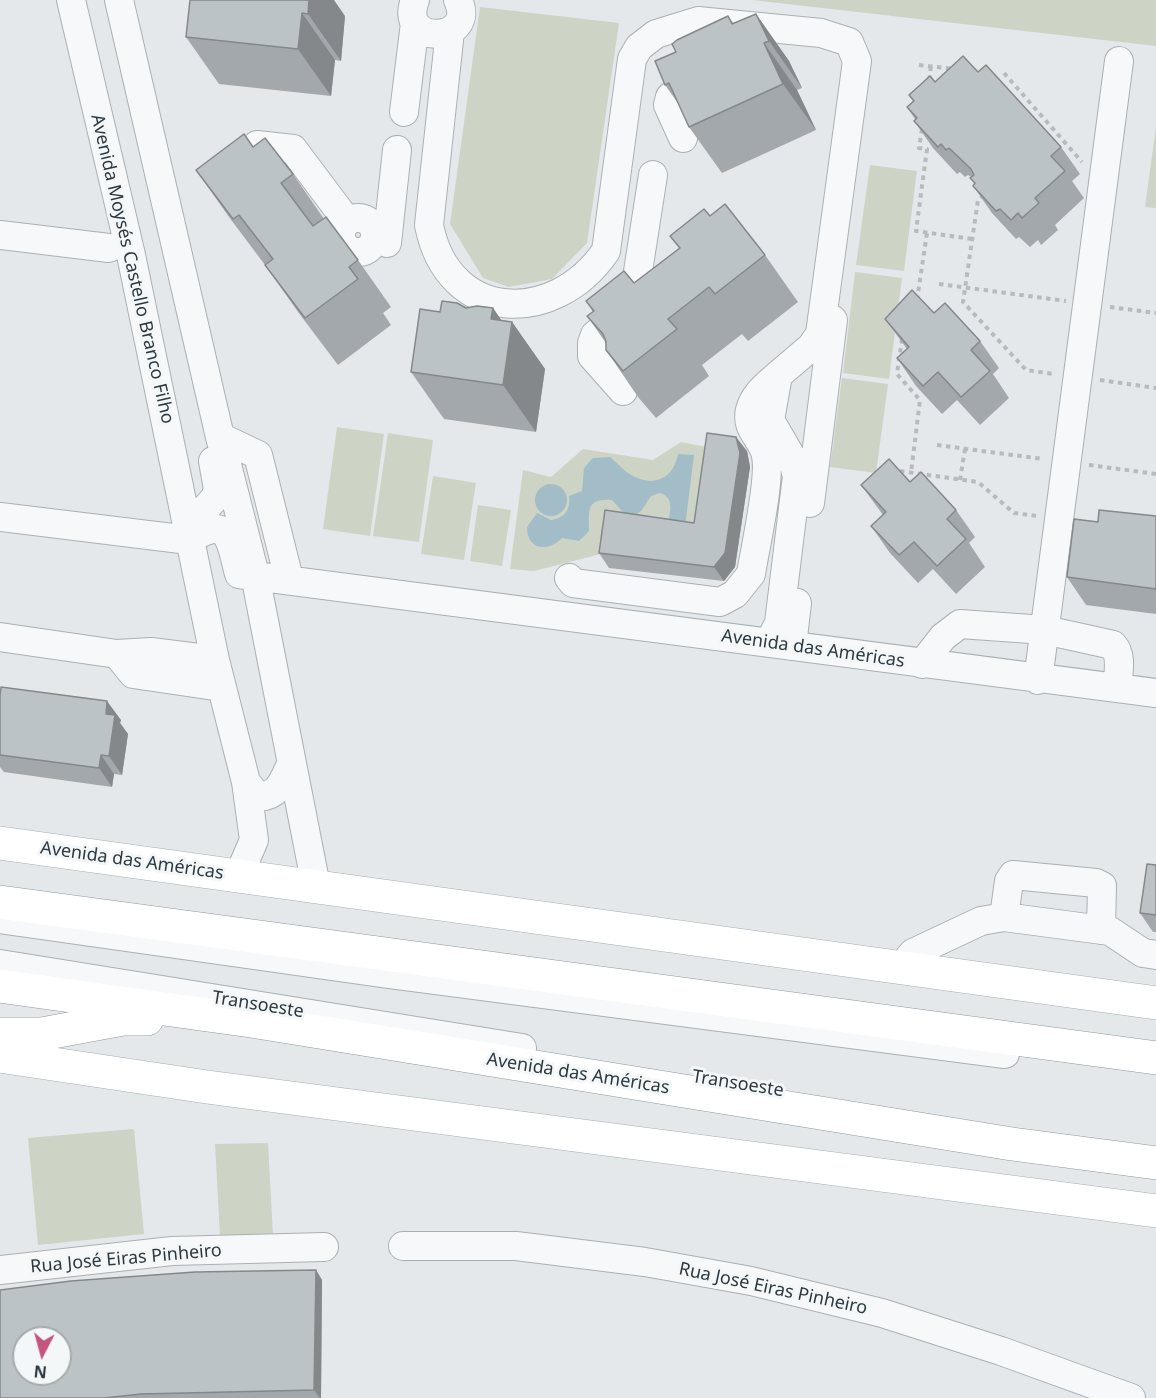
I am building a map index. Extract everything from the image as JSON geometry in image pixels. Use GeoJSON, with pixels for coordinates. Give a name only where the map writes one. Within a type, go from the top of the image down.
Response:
{"type":"FeatureCollection","features":[{"type":"Feature","properties":{"kind":"main road","name":"Avenida das Américas"},"geometry":{"type":"LineString","coordinates":[[0,843],[1156,1003]]}},
{"type":"Feature","properties":{"kind":"main road"},"geometry":{"type":"LineString","coordinates":[[0,902],[1156,1058]]}},
{"type":"Feature","properties":{"kind":"main road","name":"Avenida das Américas"},"geometry":{"type":"LineString","coordinates":[[0,986],[251,1021],[1012,1144],[1156,1163]]}},
{"type":"Feature","properties":{"kind":"main road"},"geometry":{"type":"LineString","coordinates":[[0,1034],[42,1034],[134,1019],[204,1026],[251,1021]]}},
{"type":"Feature","properties":{"kind":"main road"},"geometry":{"type":"LineString","coordinates":[[0,1056],[207,1087],[1156,1211]]}},
{"type":"Feature","properties":{"kind":"main road"},"geometry":{"type":"LineString","coordinates":[[0,1079],[91,1087],[207,1087]]}},
{"type":"Feature","properties":{"kind":"street","name":"Avenida Moysés Castello Branco Filho"},"geometry":{"type":"LineString","coordinates":[[71,0],[121,244],[218,674],[246,782],[254,840],[239,875]]}},
{"type":"Feature","properties":{"kind":"street"},"geometry":{"type":"LineString","coordinates":[[119,0],[220,437],[255,575],[316,886]]}},
{"type":"Feature","properties":{"kind":"street"},"geometry":{"type":"LineString","coordinates":[[415,12],[427,33],[435,35],[456,14]]}},
{"type":"Feature","properties":{"kind":"street"},"geometry":{"type":"LineString","coordinates":[[404,112],[415,12]]}},
{"type":"Feature","properties":{"kind":"street"},"geometry":{"type":"LineString","coordinates":[[456,14],[436,238],[463,274],[482,287],[506,310],[557,286],[593,260],[614,155],[625,52],[642,29],[701,12],[837,27],[854,36],[862,48],[867,62],[831,338],[792,378],[785,414],[786,433],[804,468],[805,481],[781,644]]}},
{"type":"Feature","properties":{"kind":"street"},"geometry":{"type":"LineString","coordinates":[[675,20],[700,74],[670,97],[668,105],[683,138]]}},
{"type":"Feature","properties":{"kind":"street"},"geometry":{"type":"LineString","coordinates":[[570,578],[573,583],[720,602],[735,594],[751,574],[766,474],[766,455],[749,427],[749,417],[757,395],[812,347],[820,334],[857,61],[849,42],[820,33],[675,20]]}},
{"type":"Feature","properties":{"kind":"street"},"geometry":{"type":"LineString","coordinates":[[1038,680],[1119,61]]}},
{"type":"Feature","properties":{"kind":"street"},"geometry":{"type":"LineString","coordinates":[[257,145],[293,149],[372,229],[436,238]]}},
{"type":"Feature","properties":{"kind":"street"},"geometry":{"type":"LineString","coordinates":[[372,229],[397,150]]}},
{"type":"Feature","properties":{"kind":"street"},"geometry":{"type":"LineString","coordinates":[[614,155],[659,168],[653,277],[634,297],[626,310],[595,334],[592,343],[592,356],[623,391]]}},
{"type":"Feature","properties":{"kind":"street"},"geometry":{"type":"LineString","coordinates":[[0,235],[121,244]]}},
{"type":"Feature","properties":{"kind":"street"},"geometry":{"type":"LineString","coordinates":[[593,260],[653,277]]}},
{"type":"Feature","properties":{"kind":"street"},"geometry":{"type":"LineString","coordinates":[[778,375],[770,420],[792,458],[796,479],[779,623],[781,644]]}},
{"type":"Feature","properties":{"kind":"street"},"geometry":{"type":"LineString","coordinates":[[189,540],[196,519],[215,498],[218,489],[213,463],[220,437]]}},
{"type":"Feature","properties":{"kind":"street"},"geometry":{"type":"LineString","coordinates":[[220,437],[258,455],[289,579]]}},
{"type":"Feature","properties":{"kind":"street"},"geometry":{"type":"LineString","coordinates":[[766,474],[796,479]]}},
{"type":"Feature","properties":{"kind":"street"},"geometry":{"type":"LineString","coordinates":[[0,517],[189,540],[206,528],[216,528],[230,538],[239,574],[255,575]]}},
{"type":"Feature","properties":{"kind":"street","name":"Avenida das Américas"},"geometry":{"type":"LineString","coordinates":[[255,575],[1038,680],[1156,693]]}},
{"type":"Feature","properties":{"kind":"street"},"geometry":{"type":"LineString","coordinates":[[922,664],[943,637],[960,624],[1046,630],[1113,645],[1118,650],[1117,688]]}},
{"type":"Feature","properties":{"kind":"street"},"geometry":{"type":"LineString","coordinates":[[0,637],[117,654],[151,652],[218,674]]}},
{"type":"Feature","properties":{"kind":"street"},"geometry":{"type":"LineString","coordinates":[[246,782],[258,797],[269,797],[278,791],[291,764]]}},
{"type":"Feature","properties":{"kind":"street"},"geometry":{"type":"LineString","coordinates":[[1004,917],[1009,881],[1013,875],[1096,884],[1102,886],[1104,892],[1101,930]]}},
{"type":"Feature","properties":{"kind":"street"},"geometry":{"type":"LineString","coordinates":[[900,968],[913,953],[981,921],[1004,917],[1110,932],[1143,953],[1156,955]]}},
{"type":"Feature","properties":{"kind":"street"},"geometry":{"type":"LineString","coordinates":[[0,919],[400,975],[1156,1074]]}},
{"type":"Feature","properties":{"kind":"street","name":"Transoeste"},"geometry":{"type":"LineString","coordinates":[[0,964],[1030,1132],[1156,1149]]}},
{"type":"Feature","properties":{"kind":"street","name":"Rua José Eiras Pinheiro"},"geometry":{"type":"LineString","coordinates":[[403,1246],[516,1246],[645,1262],[751,1281],[882,1313],[1001,1351],[1131,1398]]}},
{"type":"Feature","properties":{"kind":"street","name":"Rua José Eiras Pinheiro"},"geometry":{"type":"LineString","coordinates":[[0,1270],[172,1251],[324,1247]]}},
{"type":"Feature","properties":{"kind":"path"},"geometry":{"type":"LineString","coordinates":[[919,65],[966,71]]}},
{"type":"Feature","properties":{"kind":"path"},"geometry":{"type":"LineString","coordinates":[[928,90],[931,66]]}},
{"type":"Feature","properties":{"kind":"path"},"geometry":{"type":"LineString","coordinates":[[1004,73],[1083,164],[1106,168]]}},
{"type":"Feature","properties":{"kind":"path"},"geometry":{"type":"LineString","coordinates":[[923,125],[920,148],[927,150],[916,231],[972,239]]}},
{"type":"Feature","properties":{"kind":"path"},"geometry":{"type":"LineString","coordinates":[[992,187],[978,200],[963,302],[1026,370],[1156,388]]}},
{"type":"Feature","properties":{"kind":"path"},"geometry":{"type":"LineString","coordinates":[[915,312],[927,233]]}},
{"type":"Feature","properties":{"kind":"path"},"geometry":{"type":"LineString","coordinates":[[939,284],[1156,313]]}},
{"type":"Feature","properties":{"kind":"path"},"geometry":{"type":"LineString","coordinates":[[903,332],[897,374],[920,400],[911,472]]}},
{"type":"Feature","properties":{"kind":"path"},"geometry":{"type":"LineString","coordinates":[[960,480],[964,448]]}},
{"type":"Feature","properties":{"kind":"path"},"geometry":{"type":"LineString","coordinates":[[900,471],[978,482],[1014,513],[1060,519]]}},
{"type":"Feature","properties":{"kind":"shaded area"},"geometry":{"type":"Polygon","coordinates":[[[752,0],[1156,0],[1156,46],[752,0]]]}},
{"type":"Feature","properties":{"kind":"shaded area"},"geometry":{"type":"Polygon","coordinates":[[[480,7],[619,23],[587,243],[552,279],[509,287],[483,278],[450,224],[480,7]]]}},
{"type":"Feature","properties":{"kind":"shaded area"},"geometry":{"type":"Polygon","coordinates":[[[1156,127],[1156,208],[1145,207],[1156,127]]]}},
{"type":"Feature","properties":{"kind":"shaded area"},"geometry":{"type":"Polygon","coordinates":[[[870,165],[917,171],[904,271],[856,265],[870,165]]]}},
{"type":"Feature","properties":{"kind":"shaded area"},"geometry":{"type":"Polygon","coordinates":[[[855,272],[902,278],[889,379],[843,373],[855,272]]]}},
{"type":"Feature","properties":{"kind":"shaded area"},"geometry":{"type":"Polygon","coordinates":[[[842,378],[888,384],[876,473],[830,467],[842,378]]]}},
{"type":"Feature","properties":{"kind":"shaded area"},"geometry":{"type":"Polygon","coordinates":[[[337,427],[384,434],[370,536],[323,529],[337,427]]]}},
{"type":"Feature","properties":{"kind":"shaded area"},"geometry":{"type":"Polygon","coordinates":[[[388,433],[433,440],[419,542],[373,536],[388,433]]]}},
{"type":"Feature","properties":{"kind":"shaded area"},"geometry":{"type":"Polygon","coordinates":[[[681,442],[706,447],[699,529],[534,571],[510,569],[523,470],[551,477],[583,449],[653,460],[681,442]]]}},
{"type":"Feature","properties":{"kind":"shaded area"},"geometry":{"type":"Polygon","coordinates":[[[433,476],[476,483],[464,560],[421,554],[433,476]]]}},
{"type":"Feature","properties":{"kind":"shaded area"},"geometry":{"type":"Polygon","coordinates":[[[478,505],[511,510],[502,566],[470,561],[478,505]]]}},
{"type":"Feature","properties":{"kind":"shaded area"},"geometry":{"type":"Polygon","coordinates":[[[134,1129],[144,1234],[38,1245],[28,1138],[134,1129]]]}},
{"type":"Feature","properties":{"kind":"shaded area"},"geometry":{"type":"Polygon","coordinates":[[[268,1143],[273,1235],[220,1236],[215,1144],[268,1143]]]}},
{"type":"Feature","properties":{"kind":"water"},"geometry":{"type":"Polygon","coordinates":[[[678,454],[694,455],[685,527],[668,524],[670,502],[665,495],[660,493],[651,496],[641,511],[634,516],[623,512],[612,500],[593,503],[589,511],[589,531],[579,541],[562,538],[551,546],[540,547],[531,541],[527,527],[537,513],[551,520],[563,515],[568,509],[569,496],[582,491],[584,468],[593,458],[610,457],[628,473],[637,478],[653,481],[666,476],[678,454]]]}},
{"type":"Feature","properties":{"kind":"water"},"geometry":{"type":"Polygon","coordinates":[[[551,484],[562,489],[567,500],[562,511],[551,516],[540,511],[535,500],[540,489],[551,484]]]}},
{"type":"Feature","properties":{"kind":"building"},"geometry":{"type":"Polygon","coordinates":[[[190,0],[309,0],[308,14],[302,13],[298,49],[186,37],[190,0]]]}},
{"type":"Feature","properties":{"kind":"building"},"geometry":{"type":"Polygon","coordinates":[[[756,14],[769,41],[764,43],[783,84],[689,127],[669,83],[665,85],[655,61],[676,52],[672,44],[677,40],[728,16],[732,24],[756,14]]]}},
{"type":"Feature","properties":{"kind":"building"},"geometry":{"type":"Polygon","coordinates":[[[963,56],[978,72],[986,65],[1061,147],[1051,156],[1065,171],[1035,198],[1039,203],[1022,218],[1018,213],[1011,220],[1000,209],[996,211],[973,186],[975,183],[970,178],[974,175],[971,169],[949,148],[946,150],[941,144],[938,147],[914,121],[917,118],[907,107],[914,101],[909,95],[930,76],[935,82],[963,56]]]}},
{"type":"Feature","properties":{"kind":"building"},"geometry":{"type":"Polygon","coordinates":[[[244,134],[253,147],[265,138],[293,174],[281,183],[313,226],[326,217],[358,260],[349,267],[358,279],[305,318],[265,265],[273,259],[239,215],[233,219],[196,170],[244,134]]]}},
{"type":"Feature","properties":{"kind":"building"},"geometry":{"type":"Polygon","coordinates":[[[725,204],[765,255],[715,294],[709,287],[668,319],[677,329],[623,371],[606,350],[603,334],[587,316],[594,311],[586,301],[624,271],[634,283],[680,248],[670,236],[704,209],[710,216],[725,204]]]}},
{"type":"Feature","properties":{"kind":"building"},"geometry":{"type":"Polygon","coordinates":[[[912,290],[934,313],[945,303],[980,341],[971,350],[990,371],[961,397],[938,372],[923,386],[897,358],[909,347],[885,319],[912,290]]]}},
{"type":"Feature","properties":{"kind":"building"},"geometry":{"type":"Polygon","coordinates":[[[442,301],[457,303],[466,308],[477,306],[493,308],[491,319],[512,322],[503,385],[411,372],[420,309],[440,312],[442,301]]]}},
{"type":"Feature","properties":{"kind":"building"},"geometry":{"type":"Polygon","coordinates":[[[707,433],[736,437],[740,453],[725,553],[714,567],[599,553],[605,510],[694,523],[707,433]]]}},
{"type":"Feature","properties":{"kind":"building"},"geometry":{"type":"Polygon","coordinates":[[[889,459],[910,482],[921,472],[956,510],[947,519],[966,539],[937,566],[914,542],[899,555],[871,526],[886,512],[861,485],[889,459]]]}},
{"type":"Feature","properties":{"kind":"building"},"geometry":{"type":"Polygon","coordinates":[[[1099,510],[1156,516],[1156,589],[1067,577],[1074,519],[1098,522],[1099,510]]]}},
{"type":"Feature","properties":{"kind":"building"},"geometry":{"type":"Polygon","coordinates":[[[1,687],[107,701],[106,714],[115,715],[109,756],[101,755],[99,768],[0,755],[1,687]]]}},
{"type":"Feature","properties":{"kind":"building"},"geometry":{"type":"Polygon","coordinates":[[[1147,864],[1156,865],[1156,915],[1140,913],[1147,864]]]}},
{"type":"Feature","properties":{"kind":"building"},"geometry":{"type":"Polygon","coordinates":[[[316,1270],[314,1390],[141,1394],[104,1398],[0,1398],[0,1290],[71,1281],[195,1272],[316,1270]]]}}]}
